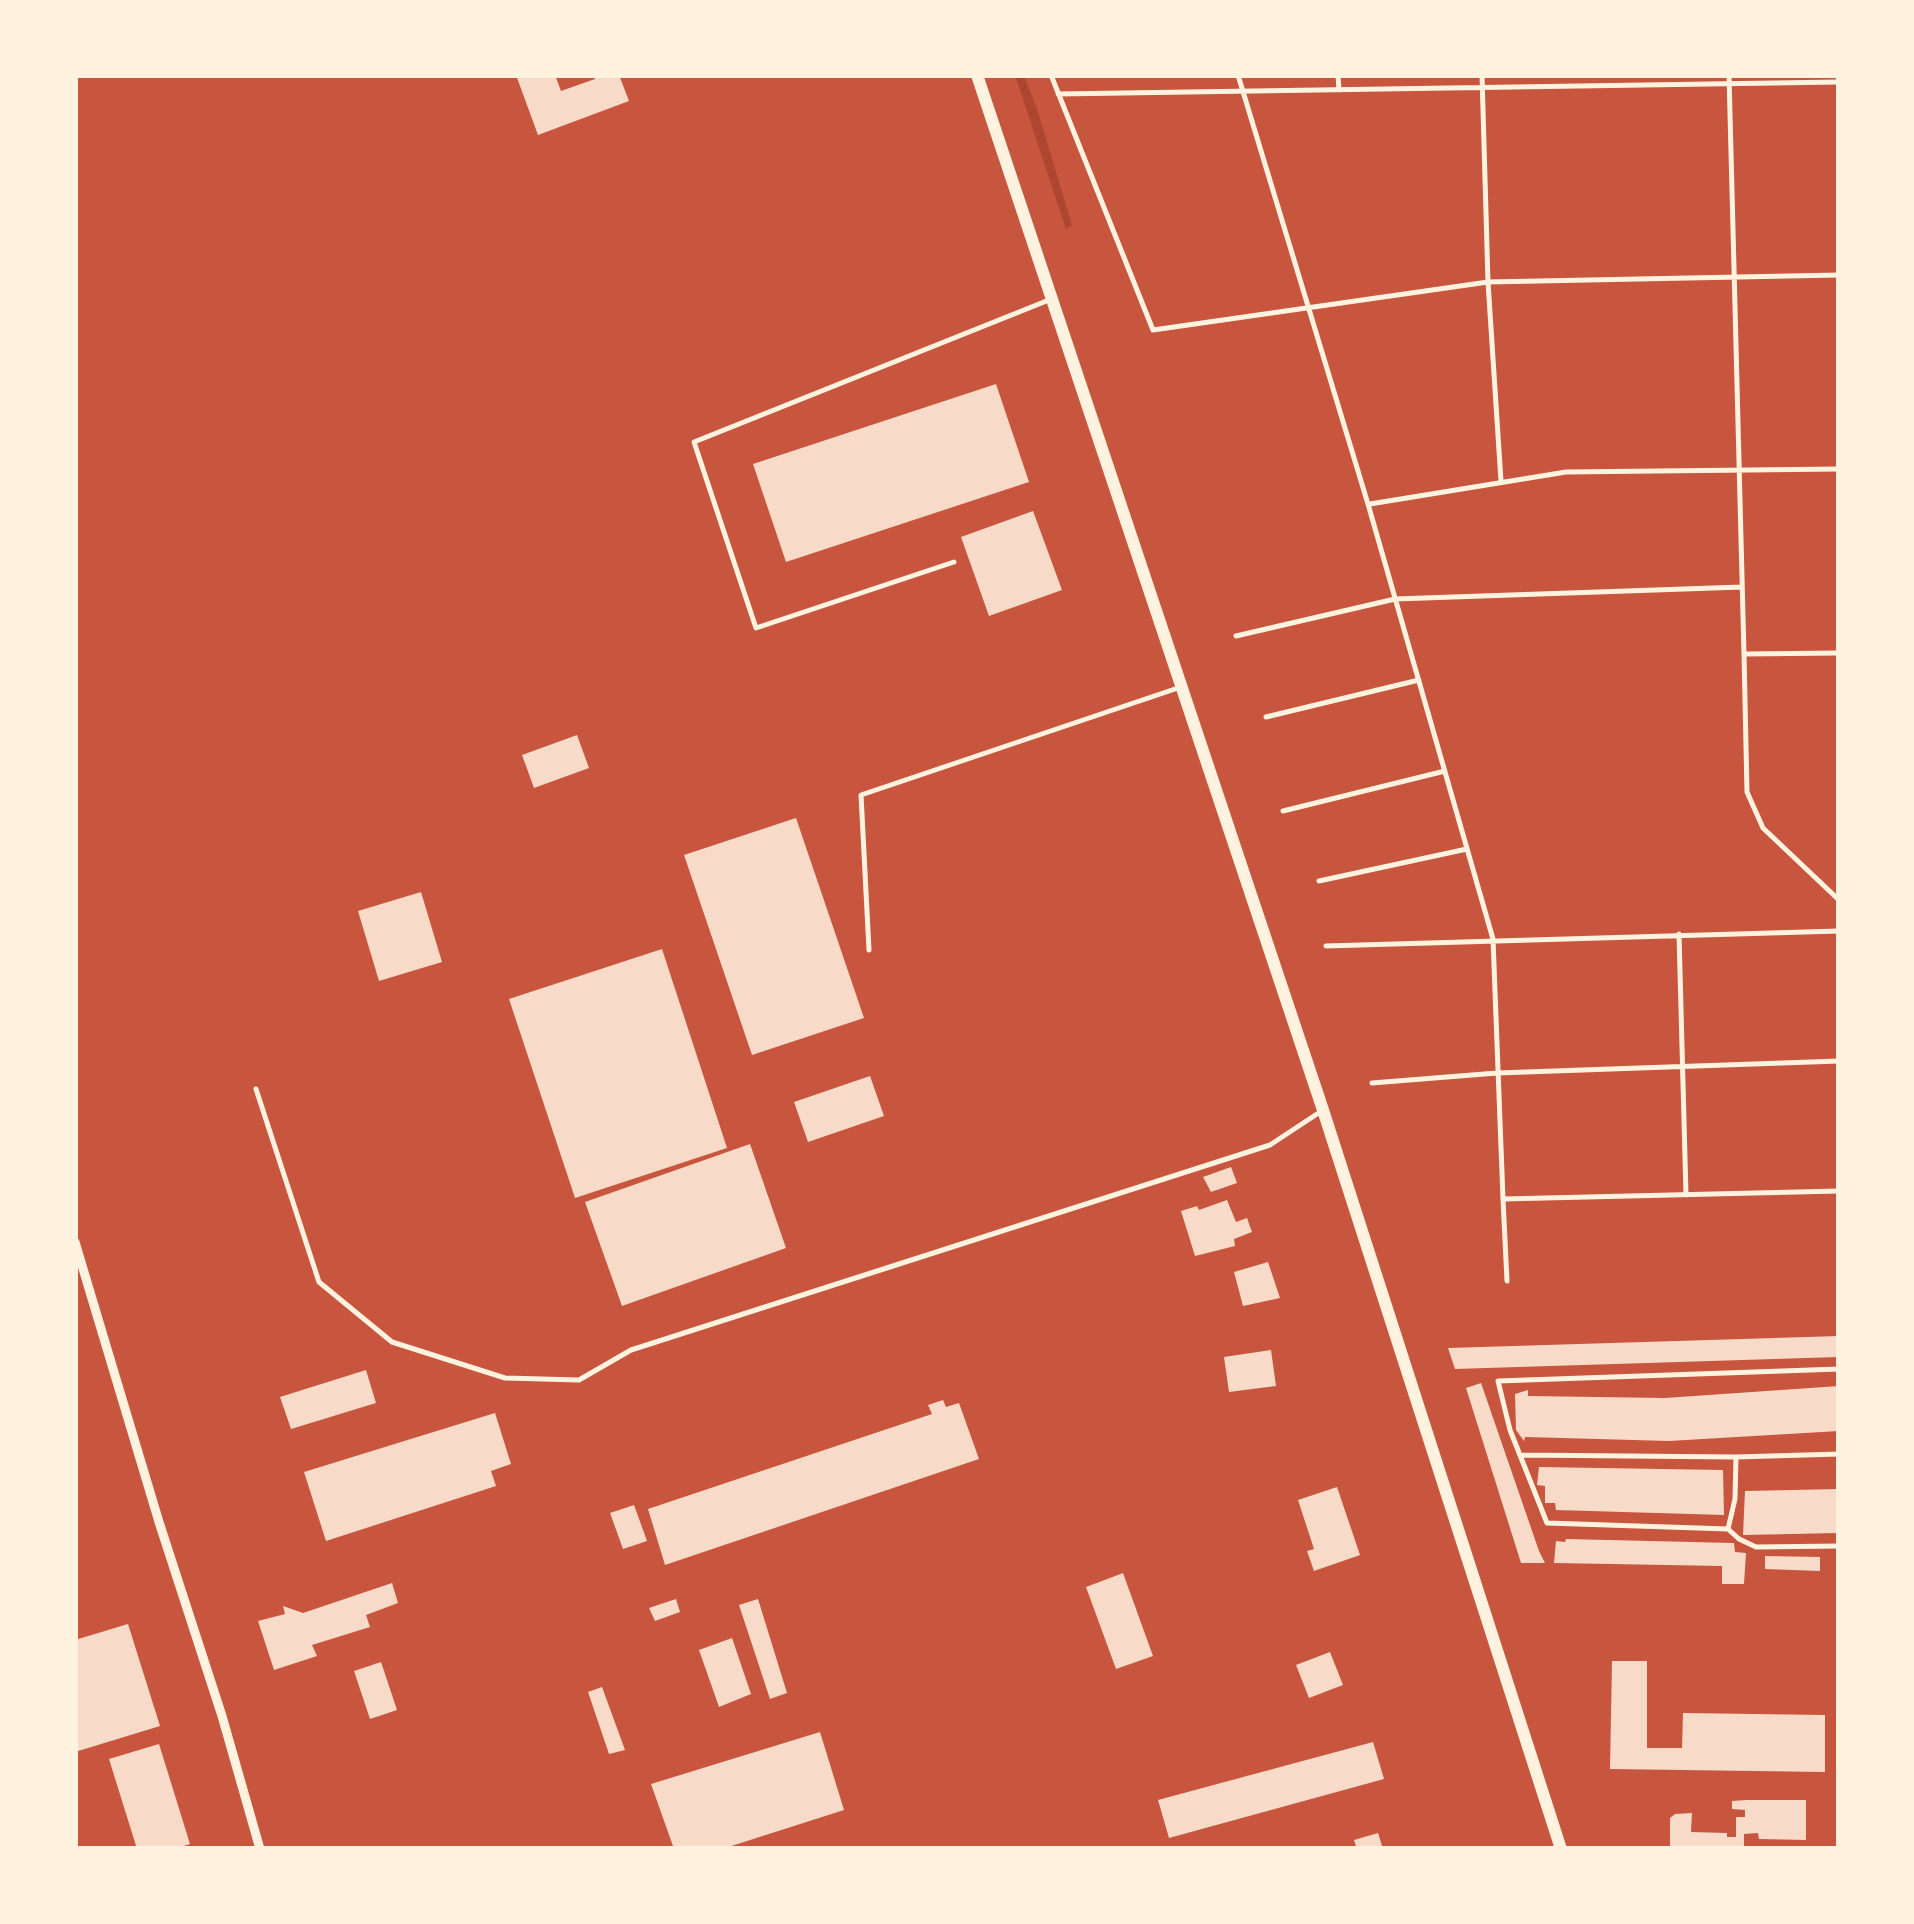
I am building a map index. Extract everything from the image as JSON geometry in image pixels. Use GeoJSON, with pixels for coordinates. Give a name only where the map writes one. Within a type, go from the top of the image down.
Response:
{"type":"FeatureCollection","features":[{"type":"Feature","properties":{"kind":"main road"},"geometry":{"type":"LineString","coordinates":[[977,75],[1323,1110],[1561,1849]]}},
{"type":"Feature","properties":{"kind":"street"},"geometry":{"type":"LineString","coordinates":[[75,1242],[260,1849]]}},
{"type":"Feature","properties":{"kind":"lane"},"geometry":{"type":"LineString","coordinates":[[1051,75],[1153,330],[1488,282],[1839,275]]}},
{"type":"Feature","properties":{"kind":"lane"},"geometry":{"type":"LineString","coordinates":[[1238,75],[1368,504],[1493,938],[1507,1282]]}},
{"type":"Feature","properties":{"kind":"lane"},"geometry":{"type":"LineString","coordinates":[[1338,75],[1339,90]]}},
{"type":"Feature","properties":{"kind":"lane"},"geometry":{"type":"LineString","coordinates":[[1482,75],[1488,282],[1501,483]]}},
{"type":"Feature","properties":{"kind":"lane"},"geometry":{"type":"LineString","coordinates":[[1730,75],[1747,792],[1763,828],[1839,900]]}},
{"type":"Feature","properties":{"kind":"lane"},"geometry":{"type":"LineString","coordinates":[[1058,94],[1839,82]]}},
{"type":"Feature","properties":{"kind":"lane"},"geometry":{"type":"LineString","coordinates":[[954,562],[756,628],[694,442],[1051,298]]}},
{"type":"Feature","properties":{"kind":"lane"},"geometry":{"type":"LineString","coordinates":[[1368,504],[1566,472],[1839,470]]}},
{"type":"Feature","properties":{"kind":"lane"},"geometry":{"type":"LineString","coordinates":[[1236,636],[1396,599],[1742,586]]}},
{"type":"Feature","properties":{"kind":"lane"},"geometry":{"type":"LineString","coordinates":[[1744,654],[1839,653]]}},
{"type":"Feature","properties":{"kind":"lane"},"geometry":{"type":"LineString","coordinates":[[1266,717],[1419,680]]}},
{"type":"Feature","properties":{"kind":"lane"},"geometry":{"type":"LineString","coordinates":[[869,950],[862,795],[1181,687]]}},
{"type":"Feature","properties":{"kind":"lane"},"geometry":{"type":"LineString","coordinates":[[1283,811],[1445,772]]}},
{"type":"Feature","properties":{"kind":"lane"},"geometry":{"type":"LineString","coordinates":[[1318,881],[1467,849]]}},
{"type":"Feature","properties":{"kind":"lane"},"geometry":{"type":"LineString","coordinates":[[1326,946],[1493,938],[1839,931]]}},
{"type":"Feature","properties":{"kind":"lane"},"geometry":{"type":"LineString","coordinates":[[1679,934],[1686,1195]]}},
{"type":"Feature","properties":{"kind":"lane"},"geometry":{"type":"LineString","coordinates":[[1372,1083],[1497,1073],[1839,1061]]}},
{"type":"Feature","properties":{"kind":"lane"},"geometry":{"type":"LineString","coordinates":[[256,1089],[318,1282],[392,1342],[505,1378],[580,1380],[631,1350],[1270,1145],[1323,1110]]}},
{"type":"Feature","properties":{"kind":"lane"},"geometry":{"type":"LineString","coordinates":[[1503,1198],[1839,1191]]}},
{"type":"Feature","properties":{"kind":"lane"},"geometry":{"type":"LineString","coordinates":[[1839,1369],[1498,1382],[1520,1455],[1547,1523],[1728,1528],[1739,1539],[1756,1546],[1839,1546]]}},
{"type":"Feature","properties":{"kind":"lane"},"geometry":{"type":"LineString","coordinates":[[1520,1455],[1839,1454]]}},
{"type":"Feature","properties":{"kind":"lane"},"geometry":{"type":"LineString","coordinates":[[1728,1528],[1735,1499],[1736,1457]]}},
{"type":"Feature","properties":{"kind":"shaded area"},"geometry":{"type":"Polygon","coordinates":[[[1015,75],[1024,75],[1038,112],[1072,225],[1066,229],[1015,75]]]}},
{"type":"Feature","properties":{"kind":"building"},"geometry":{"type":"Polygon","coordinates":[[[516,75],[555,75],[561,91],[595,79],[594,75],[619,75],[629,101],[538,135],[516,75]]]}},
{"type":"Feature","properties":{"kind":"building"},"geometry":{"type":"Polygon","coordinates":[[[996,384],[1029,482],[786,562],[753,464],[996,384]]]}},
{"type":"Feature","properties":{"kind":"building"},"geometry":{"type":"Polygon","coordinates":[[[1033,511],[1062,590],[989,616],[961,537],[1033,511]]]}},
{"type":"Feature","properties":{"kind":"building"},"geometry":{"type":"Polygon","coordinates":[[[577,735],[589,768],[534,788],[522,755],[577,735]]]}},
{"type":"Feature","properties":{"kind":"building"},"geometry":{"type":"Polygon","coordinates":[[[796,818],[864,1018],[752,1055],[684,855],[796,818]]]}},
{"type":"Feature","properties":{"kind":"building"},"geometry":{"type":"Polygon","coordinates":[[[421,892],[442,962],[379,981],[358,911],[421,892]]]}},
{"type":"Feature","properties":{"kind":"building"},"geometry":{"type":"Polygon","coordinates":[[[662,949],[727,1148],[575,1198],[509,999],[662,949]]]}},
{"type":"Feature","properties":{"kind":"building"},"geometry":{"type":"Polygon","coordinates":[[[870,1076],[884,1116],[808,1142],[794,1102],[870,1076]]]}},
{"type":"Feature","properties":{"kind":"building"},"geometry":{"type":"Polygon","coordinates":[[[750,1144],[786,1248],[622,1306],[585,1202],[750,1144]]]}},
{"type":"Feature","properties":{"kind":"building"},"geometry":{"type":"Polygon","coordinates":[[[1231,1167],[1237,1183],[1211,1192],[1203,1177],[1231,1167]]]}},
{"type":"Feature","properties":{"kind":"building"},"geometry":{"type":"Polygon","coordinates":[[[1227,1200],[1236,1222],[1247,1218],[1252,1232],[1234,1239],[1235,1246],[1195,1256],[1181,1211],[1197,1206],[1199,1210],[1227,1200]]]}},
{"type":"Feature","properties":{"kind":"building"},"geometry":{"type":"Polygon","coordinates":[[[1268,1262],[1280,1298],[1243,1306],[1234,1272],[1268,1262]]]}},
{"type":"Feature","properties":{"kind":"building"},"geometry":{"type":"Polygon","coordinates":[[[1839,1336],[1839,1357],[1455,1369],[1448,1348],[1839,1336]]]}},
{"type":"Feature","properties":{"kind":"building"},"geometry":{"type":"Polygon","coordinates":[[[1271,1350],[1276,1386],[1229,1392],[1224,1357],[1271,1350]]]}},
{"type":"Feature","properties":{"kind":"building"},"geometry":{"type":"Polygon","coordinates":[[[366,1370],[376,1403],[291,1429],[280,1397],[366,1370]]]}},
{"type":"Feature","properties":{"kind":"building"},"geometry":{"type":"Polygon","coordinates":[[[1481,1383],[1545,1563],[1521,1563],[1466,1388],[1481,1383]]]}},
{"type":"Feature","properties":{"kind":"building"},"geometry":{"type":"Polygon","coordinates":[[[1839,1386],[1839,1431],[1669,1441],[1525,1437],[1524,1441],[1516,1430],[1515,1394],[1528,1390],[1528,1396],[1665,1398],[1839,1386]]]}},
{"type":"Feature","properties":{"kind":"building"},"geometry":{"type":"Polygon","coordinates":[[[943,1400],[946,1407],[959,1403],[979,1459],[665,1565],[648,1509],[932,1414],[928,1405],[943,1400]]]}},
{"type":"Feature","properties":{"kind":"building"},"geometry":{"type":"Polygon","coordinates":[[[495,1413],[511,1464],[491,1471],[496,1486],[326,1541],[304,1472],[495,1413]]]}},
{"type":"Feature","properties":{"kind":"building"},"geometry":{"type":"Polygon","coordinates":[[[1539,1467],[1723,1470],[1724,1515],[1556,1510],[1555,1503],[1545,1503],[1545,1486],[1537,1485],[1539,1467]]]}},
{"type":"Feature","properties":{"kind":"building"},"geometry":{"type":"Polygon","coordinates":[[[1337,1487],[1360,1555],[1314,1571],[1307,1551],[1314,1549],[1298,1500],[1337,1487]]]}},
{"type":"Feature","properties":{"kind":"building"},"geometry":{"type":"Polygon","coordinates":[[[1839,1489],[1839,1533],[1743,1535],[1745,1491],[1839,1489]]]}},
{"type":"Feature","properties":{"kind":"building"},"geometry":{"type":"Polygon","coordinates":[[[634,1505],[647,1541],[623,1549],[610,1513],[634,1505]]]}},
{"type":"Feature","properties":{"kind":"building"},"geometry":{"type":"Polygon","coordinates":[[[1556,1541],[1734,1543],[1735,1552],[1746,1553],[1744,1584],[1722,1584],[1722,1566],[1554,1563],[1556,1541]]]}},
{"type":"Feature","properties":{"kind":"building"},"geometry":{"type":"Polygon","coordinates":[[[1765,1556],[1820,1557],[1820,1571],[1765,1569],[1765,1556]]]}},
{"type":"Feature","properties":{"kind":"building"},"geometry":{"type":"Polygon","coordinates":[[[1123,1573],[1153,1656],[1116,1669],[1086,1587],[1123,1573]]]}},
{"type":"Feature","properties":{"kind":"building"},"geometry":{"type":"Polygon","coordinates":[[[392,1583],[398,1603],[366,1615],[370,1627],[312,1645],[317,1656],[274,1670],[258,1621],[285,1614],[283,1606],[303,1613],[392,1583]]]}},
{"type":"Feature","properties":{"kind":"building"},"geometry":{"type":"Polygon","coordinates":[[[676,1599],[680,1612],[655,1621],[649,1608],[676,1599]]]}},
{"type":"Feature","properties":{"kind":"building"},"geometry":{"type":"Polygon","coordinates":[[[758,1599],[787,1693],[770,1699],[739,1605],[758,1599]]]}},
{"type":"Feature","properties":{"kind":"building"},"geometry":{"type":"Polygon","coordinates":[[[128,1624],[160,1726],[75,1752],[75,1640],[128,1624]]]}},
{"type":"Feature","properties":{"kind":"building"},"geometry":{"type":"Polygon","coordinates":[[[732,1638],[751,1694],[719,1707],[699,1650],[732,1638]]]}},
{"type":"Feature","properties":{"kind":"building"},"geometry":{"type":"Polygon","coordinates":[[[1330,1652],[1343,1685],[1309,1698],[1296,1665],[1330,1652]]]}},
{"type":"Feature","properties":{"kind":"building"},"geometry":{"type":"Polygon","coordinates":[[[1612,1661],[1647,1661],[1647,1748],[1682,1748],[1683,1713],[1825,1715],[1825,1772],[1610,1769],[1612,1661]]]}},
{"type":"Feature","properties":{"kind":"building"},"geometry":{"type":"Polygon","coordinates":[[[381,1662],[397,1710],[370,1719],[354,1671],[381,1662]]]}},
{"type":"Feature","properties":{"kind":"building"},"geometry":{"type":"Polygon","coordinates":[[[602,1687],[625,1750],[609,1754],[588,1692],[602,1687]]]}},
{"type":"Feature","properties":{"kind":"building"},"geometry":{"type":"Polygon","coordinates":[[[820,1732],[844,1810],[722,1849],[674,1849],[651,1784],[820,1732]]]}},
{"type":"Feature","properties":{"kind":"building"},"geometry":{"type":"Polygon","coordinates":[[[1373,1742],[1384,1779],[1169,1838],[1158,1800],[1373,1742]]]}},
{"type":"Feature","properties":{"kind":"building"},"geometry":{"type":"Polygon","coordinates":[[[159,1744],[190,1844],[174,1849],[137,1849],[109,1759],[159,1744]]]}},
{"type":"Feature","properties":{"kind":"building"},"geometry":{"type":"Polygon","coordinates":[[[1806,1800],[1806,1840],[1759,1839],[1758,1833],[1744,1834],[1744,1849],[1670,1849],[1670,1818],[1675,1814],[1692,1813],[1691,1832],[1736,1837],[1736,1817],[1745,1817],[1745,1810],[1732,1809],[1732,1801],[1806,1800]]]}},
{"type":"Feature","properties":{"kind":"building"},"geometry":{"type":"Polygon","coordinates":[[[1378,1833],[1383,1849],[1357,1849],[1354,1840],[1378,1833]]]}}]}
